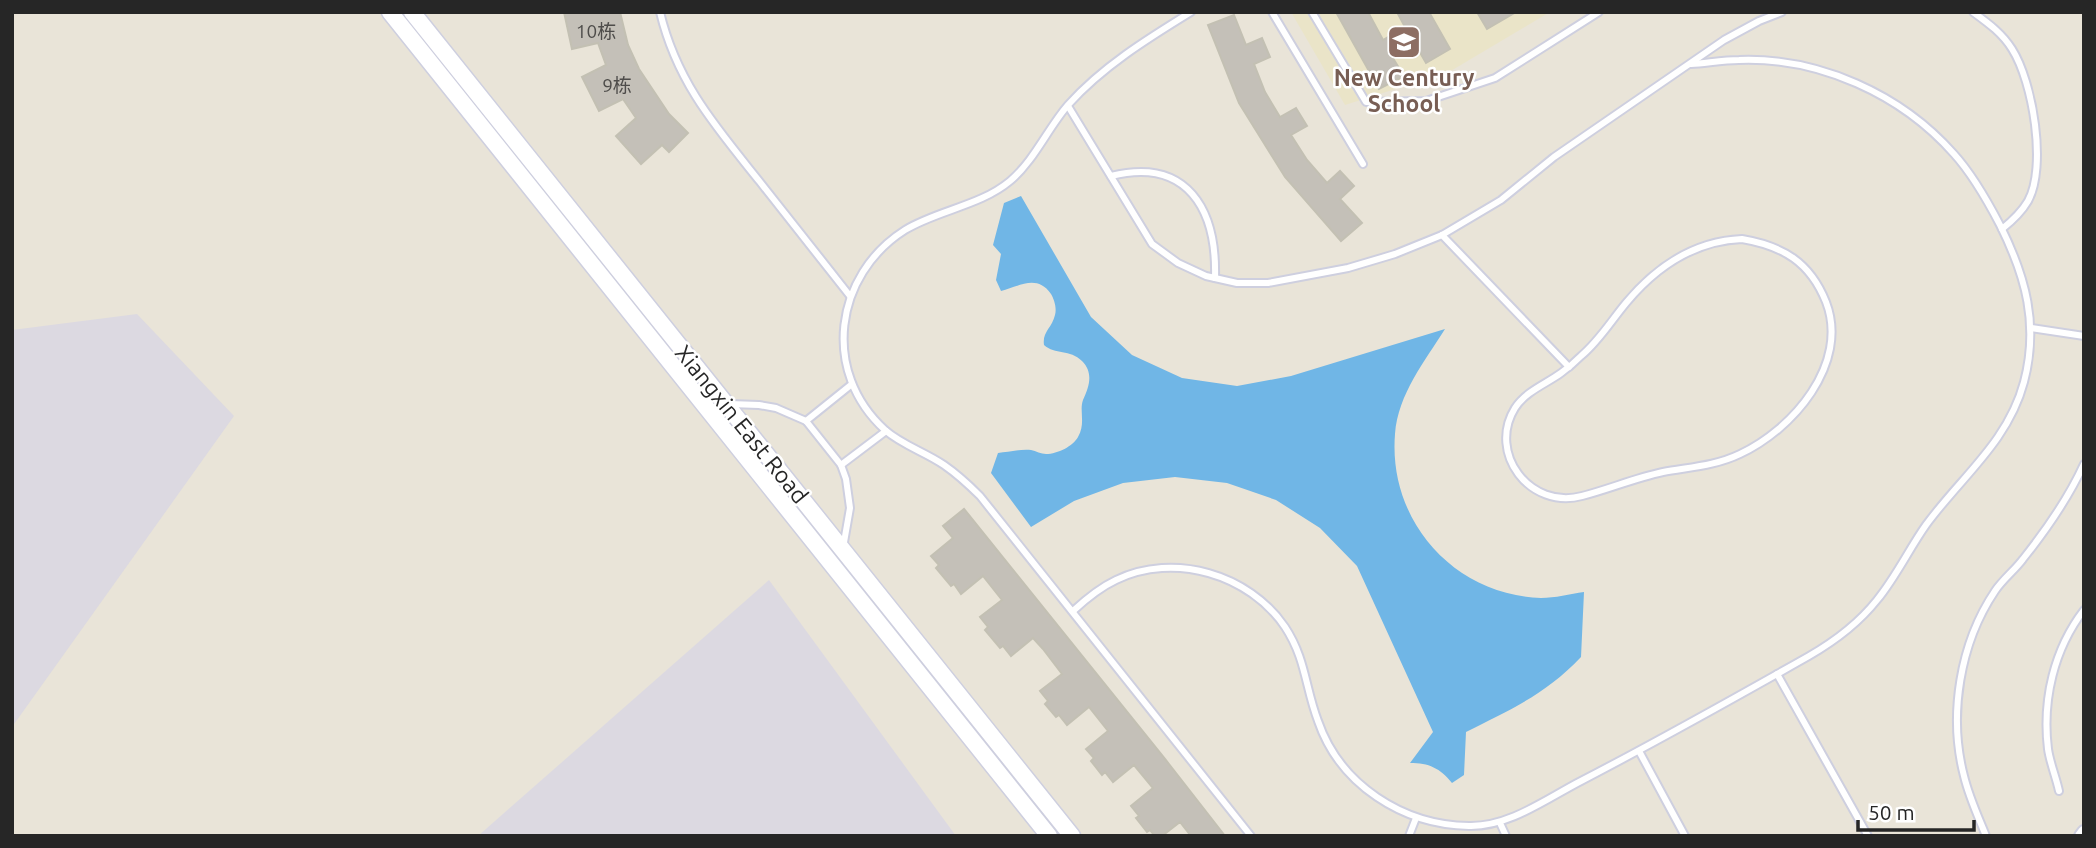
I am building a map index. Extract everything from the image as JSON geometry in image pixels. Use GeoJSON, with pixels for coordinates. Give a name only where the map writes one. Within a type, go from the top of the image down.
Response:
{"type":"FeatureCollection","features":[{"type":"Feature","properties":{"kind":"street","name":"Xiangxin East Road"},"geometry":{"type":"LineString","coordinates":[[390,12],[1049,836]]}},
{"type":"Feature","properties":{"kind":"street","name":"Xiangxin East Road"},"geometry":{"type":"LineString","coordinates":[[418,14],[1072,836]]}},
{"type":"Feature","properties":{"kind":"street"},"geometry":{"type":"LineString","coordinates":[[403,29],[418,14]]}},
{"type":"Feature","properties":{"kind":"lane"},"geometry":{"type":"LineString","coordinates":[[660,12],[679,69],[699,105],[850,296]]}},
{"type":"Feature","properties":{"kind":"lane"},"geometry":{"type":"LineString","coordinates":[[1191,12],[1099,75],[1068,106],[1027,163],[1011,180],[992,194],[907,229],[891,241],[863,269],[850,296],[844,325],[844,355],[852,384],[866,409],[886,431],[904,444],[944,465],[980,496],[1251,836]]}},
{"type":"Feature","properties":{"kind":"lane"},"geometry":{"type":"LineString","coordinates":[[1272,12],[1363,164]]}},
{"type":"Feature","properties":{"kind":"lane"},"geometry":{"type":"LineString","coordinates":[[1312,12],[1366,102],[1426,101],[1494,78],[1599,12]]}},
{"type":"Feature","properties":{"kind":"lane"},"geometry":{"type":"LineString","coordinates":[[1068,106],[1152,244],[1178,263],[1215,278],[1237,283],[1268,283],[1348,268],[1395,254],[1441,234],[1501,200],[1554,157],[1724,40],[1782,12]]}},
{"type":"Feature","properties":{"kind":"lane"},"geometry":{"type":"LineString","coordinates":[[1973,12],[1994,28],[2012,50],[2028,85],[2035,123],[2035,181],[2029,200],[2017,216],[2002,229]]}},
{"type":"Feature","properties":{"kind":"lane"},"geometry":{"type":"LineString","coordinates":[[1073,611],[1093,593],[1117,579],[1142,571],[1169,567],[1196,569],[1223,577],[1247,589],[1268,606],[1297,647],[1306,670],[1318,722],[1330,747],[1346,770],[1382,801],[1416,818],[1443,825],[1471,827],[1500,823],[1639,751],[1835,641],[1858,621],[1878,599],[1935,512],[1985,457],[2014,410],[2024,384],[2031,328],[2023,276],[1984,193],[1954,154],[1919,121],[1879,94],[1835,74],[1788,63],[1739,60],[1691,64]]}},
{"type":"Feature","properties":{"kind":"lane"},"geometry":{"type":"LineString","coordinates":[[1111,176],[1132,171],[1154,172],[1174,179],[1191,192],[1204,211],[1212,232],[1216,255],[1215,278]]}},
{"type":"Feature","properties":{"kind":"lane"},"geometry":{"type":"LineString","coordinates":[[1441,234],[1569,367]]}},
{"type":"Feature","properties":{"kind":"lane"},"geometry":{"type":"LineString","coordinates":[[1742,239],[1764,243],[1785,252],[1803,265],[1818,282],[1828,306],[1831,332],[1828,358],[1818,382],[1797,411],[1771,435],[1741,454],[1707,467],[1664,472],[1621,482],[1579,497],[1559,499],[1539,493],[1523,482],[1511,465],[1506,446],[1507,425],[1516,407],[1530,392],[1569,367],[1591,348],[1628,300],[1660,270],[1698,246],[1720,240],[1742,239]]}},
{"type":"Feature","properties":{"kind":"lane"},"geometry":{"type":"LineString","coordinates":[[2031,328],[2084,336]]}},
{"type":"Feature","properties":{"kind":"lane"},"geometry":{"type":"LineString","coordinates":[[806,421],[852,384]]}},
{"type":"Feature","properties":{"kind":"lane"},"geometry":{"type":"LineString","coordinates":[[726,404],[776,408],[806,421],[841,466],[846,479],[850,508],[843,550]]}},
{"type":"Feature","properties":{"kind":"lane"},"geometry":{"type":"LineString","coordinates":[[841,466],[886,431]]}},
{"type":"Feature","properties":{"kind":"lane"},"geometry":{"type":"LineString","coordinates":[[1986,836],[1963,774],[1958,742],[1957,710],[1968,647],[1980,617],[1996,589],[2051,523],[2084,464]]}},
{"type":"Feature","properties":{"kind":"lane"},"geometry":{"type":"LineString","coordinates":[[2076,482],[2084,487]]}},
{"type":"Feature","properties":{"kind":"lane"},"geometry":{"type":"LineString","coordinates":[[2059,791],[2048,750],[2047,707],[2055,665],[2072,625],[2084,610]]}},
{"type":"Feature","properties":{"kind":"lane"},"geometry":{"type":"LineString","coordinates":[[1777,674],[1868,836]]}},
{"type":"Feature","properties":{"kind":"lane"},"geometry":{"type":"LineString","coordinates":[[1639,751],[1685,836]]}},
{"type":"Feature","properties":{"kind":"lane"},"geometry":{"type":"LineString","coordinates":[[1409,836],[1416,818]]}},
{"type":"Feature","properties":{"kind":"lane"},"geometry":{"type":"LineString","coordinates":[[1500,823],[1506,836]]}},
{"type":"Feature","properties":{"kind":"shaded area","name":"New Century School"},"geometry":{"type":"Polygon","coordinates":[[[1291,12],[1550,12],[1449,72],[1345,105],[1291,12]]]}},
{"type":"Feature","properties":{"kind":"shaded area"},"geometry":{"type":"Polygon","coordinates":[[[137,314],[234,416],[12,727],[12,330],[137,314]]]}},
{"type":"Feature","properties":{"kind":"shaded area"},"geometry":{"type":"Polygon","coordinates":[[[769,580],[956,836],[478,836],[769,580]]]}},
{"type":"Feature","properties":{"kind":"water"},"geometry":{"type":"Polygon","coordinates":[[[1021,196],[1091,317],[1132,355],[1182,378],[1237,386],[1291,376],[1445,329],[1414,378],[1397,419],[1396,466],[1403,496],[1415,523],[1433,548],[1455,568],[1480,583],[1509,594],[1541,598],[1584,592],[1581,657],[1541,691],[1466,732],[1464,775],[1452,783],[1434,767],[1410,763],[1433,732],[1357,566],[1320,528],[1276,500],[1227,483],[1175,477],[1123,483],[1074,501],[1031,527],[991,473],[998,453],[1031,450],[1051,454],[1073,443],[1082,427],[1082,404],[1089,375],[1086,366],[1077,357],[1044,345],[1044,337],[1054,319],[1056,309],[1046,288],[1040,284],[1028,283],[1001,291],[996,280],[1001,254],[993,245],[1004,203],[1021,196]]]}},
{"type":"Feature","properties":{"kind":"building"},"geometry":{"type":"Polygon","coordinates":[[[564,12],[620,12],[628,45],[639,69],[669,114],[688,133],[669,152],[662,145],[641,164],[616,136],[636,118],[623,99],[599,111],[582,77],[606,65],[598,43],[572,49],[564,12]]]}},
{"type":"Feature","properties":{"kind":"building"},"geometry":{"type":"Polygon","coordinates":[[[1336,12],[1368,12],[1383,40],[1405,27],[1397,12],[1429,12],[1450,49],[1426,63],[1414,42],[1391,55],[1404,76],[1379,89],[1336,12]]]}},
{"type":"Feature","properties":{"kind":"building"},"geometry":{"type":"Polygon","coordinates":[[[1477,12],[1516,12],[1487,29],[1477,12]]]}},
{"type":"Feature","properties":{"kind":"building"},"geometry":{"type":"Polygon","coordinates":[[[1234,15],[1246,45],[1262,38],[1270,57],[1254,64],[1265,92],[1280,117],[1296,108],[1307,126],[1291,135],[1307,160],[1327,183],[1340,171],[1354,186],[1340,199],[1362,223],[1341,241],[1285,177],[1239,103],[1208,25],[1234,15]]]}},
{"type":"Feature","properties":{"kind":"building"},"geometry":{"type":"Polygon","coordinates":[[[964,509],[1225,836],[1191,836],[1180,822],[1162,836],[1155,836],[1150,830],[1147,832],[1131,806],[1153,788],[1134,765],[1113,782],[1105,772],[1102,775],[1086,749],[1108,731],[1089,707],[1067,725],[1045,704],[1048,701],[1040,691],[1062,674],[1043,649],[1033,638],[1011,656],[1003,646],[1000,648],[985,630],[988,627],[980,617],[1002,600],[983,576],[961,594],[936,568],[939,565],[931,556],[953,538],[943,526],[964,509]]]}},
{"type":"Feature","properties":{"kind":"place","name":"New Century School"},"geometry":{"type":"Point","coordinates":[1404,42]}}]}
